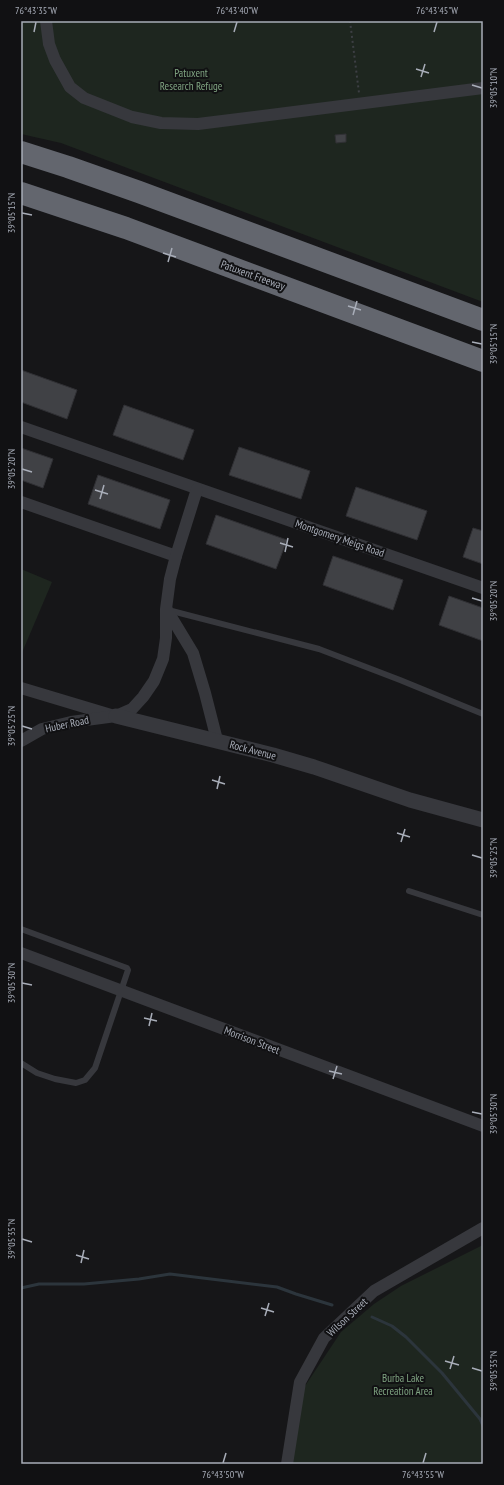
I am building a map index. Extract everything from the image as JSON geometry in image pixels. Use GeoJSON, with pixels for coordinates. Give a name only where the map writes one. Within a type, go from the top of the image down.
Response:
{"type":"FeatureCollection","features":[{"type":"Feature","properties":{"kind":"highway"},"geometry":{"type":"LineString","coordinates":[[21,152],[138,192],[483,320]]}},
{"type":"Feature","properties":{"kind":"highway","name":"Patuxent Freeway"},"geometry":{"type":"LineString","coordinates":[[21,193],[66,207],[185,250],[483,361]]}},
{"type":"Feature","properties":{"kind":"street"},"geometry":{"type":"LineString","coordinates":[[46,21],[50,44],[55,60],[70,87],[84,98],[132,117],[161,123],[198,124],[483,88]]}},
{"type":"Feature","properties":{"kind":"street","name":"Montgomery Meigs Road"},"geometry":{"type":"LineString","coordinates":[[21,427],[483,588]]}},
{"type":"Feature","properties":{"kind":"street"},"geometry":{"type":"LineString","coordinates":[[116,716],[132,709],[143,697],[154,681],[163,660],[166,638],[166,610],[168,592],[176,556],[197,489]]}},
{"type":"Feature","properties":{"kind":"street"},"geometry":{"type":"LineString","coordinates":[[21,502],[176,556]]}},
{"type":"Feature","properties":{"kind":"street"},"geometry":{"type":"LineString","coordinates":[[166,610],[193,653],[217,740]]}},
{"type":"Feature","properties":{"kind":"street","name":"Rock Avenue"},"geometry":{"type":"LineString","coordinates":[[21,688],[116,716],[217,740],[314,767],[410,800],[483,820]]}},
{"type":"Feature","properties":{"kind":"street","name":"Huber Road"},"geometry":{"type":"LineString","coordinates":[[21,741],[42,729],[71,722],[116,716]]}},
{"type":"Feature","properties":{"kind":"street","name":"Morrison Street"},"geometry":{"type":"LineString","coordinates":[[21,954],[483,1126]]}},
{"type":"Feature","properties":{"kind":"street","name":"Wilson Street"},"geometry":{"type":"LineString","coordinates":[[287,1464],[300,1382],[324,1338],[374,1291],[483,1228]]}},
{"type":"Feature","properties":{"kind":"lane"},"geometry":{"type":"LineString","coordinates":[[166,610],[319,649],[483,714]]}},
{"type":"Feature","properties":{"kind":"lane"},"geometry":{"type":"LineString","coordinates":[[409,891],[483,915]]}},
{"type":"Feature","properties":{"kind":"lane"},"geometry":{"type":"LineString","coordinates":[[21,928],[127,968],[128,973],[95,1068],[85,1080],[76,1083],[55,1079],[36,1073],[21,1063]]}},
{"type":"Feature","properties":{"kind":"path"},"geometry":{"type":"LineString","coordinates":[[350,21],[361,103]]}},
{"type":"Feature","properties":{"kind":"green space","name":"Patuxent Research Refuge"},"geometry":{"type":"Polygon","coordinates":[[[21,21],[483,21],[483,302],[61,143],[21,134],[21,21]]]}},
{"type":"Feature","properties":{"kind":"green space"},"geometry":{"type":"Polygon","coordinates":[[[21,569],[52,582],[21,655],[21,569]]]}},
{"type":"Feature","properties":{"kind":"green space","name":"Burba Lake Recreation Area"},"geometry":{"type":"Polygon","coordinates":[[[483,1245],[483,1464],[292,1464],[303,1389],[341,1332],[374,1304],[401,1286],[483,1245]]]}},
{"type":"Feature","properties":{"kind":"building"},"geometry":{"type":"Polygon","coordinates":[[[346,134],[346,142],[336,143],[335,135],[346,134]]]}},
{"type":"Feature","properties":{"kind":"building"},"geometry":{"type":"Polygon","coordinates":[[[21,370],[77,390],[67,419],[21,402],[21,370]]]}},
{"type":"Feature","properties":{"kind":"building"},"geometry":{"type":"Polygon","coordinates":[[[124,405],[194,430],[183,460],[113,435],[124,405]]]}},
{"type":"Feature","properties":{"kind":"building"},"geometry":{"type":"Polygon","coordinates":[[[239,447],[310,471],[301,499],[229,475],[239,447]]]}},
{"type":"Feature","properties":{"kind":"building"},"geometry":{"type":"Polygon","coordinates":[[[21,448],[53,459],[43,488],[21,480],[21,448]]]}},
{"type":"Feature","properties":{"kind":"building"},"geometry":{"type":"Polygon","coordinates":[[[98,475],[170,500],[160,529],[88,504],[98,475]]]}},
{"type":"Feature","properties":{"kind":"building"},"geometry":{"type":"Polygon","coordinates":[[[356,487],[427,511],[417,540],[346,516],[356,487]]]}},
{"type":"Feature","properties":{"kind":"building"},"geometry":{"type":"Polygon","coordinates":[[[216,515],[287,540],[276,569],[206,544],[216,515]]]}},
{"type":"Feature","properties":{"kind":"building"},"geometry":{"type":"Polygon","coordinates":[[[473,528],[483,531],[483,564],[463,557],[473,528]]]}},
{"type":"Feature","properties":{"kind":"building"},"geometry":{"type":"Polygon","coordinates":[[[333,556],[403,580],[393,610],[323,585],[333,556]]]}},
{"type":"Feature","properties":{"kind":"building"},"geometry":{"type":"Polygon","coordinates":[[[449,596],[483,608],[483,641],[439,625],[449,596]]]}},
{"type":"Feature","properties":{"kind":"waterway"},"geometry":{"type":"LineString","coordinates":[[21,1288],[39,1284],[84,1284],[139,1279],[170,1274],[277,1287],[332,1305]]}},
{"type":"Feature","properties":{"kind":"waterway"},"geometry":{"type":"LineString","coordinates":[[372,1317],[392,1326],[406,1337],[442,1373],[480,1419],[483,1426]]}}]}
